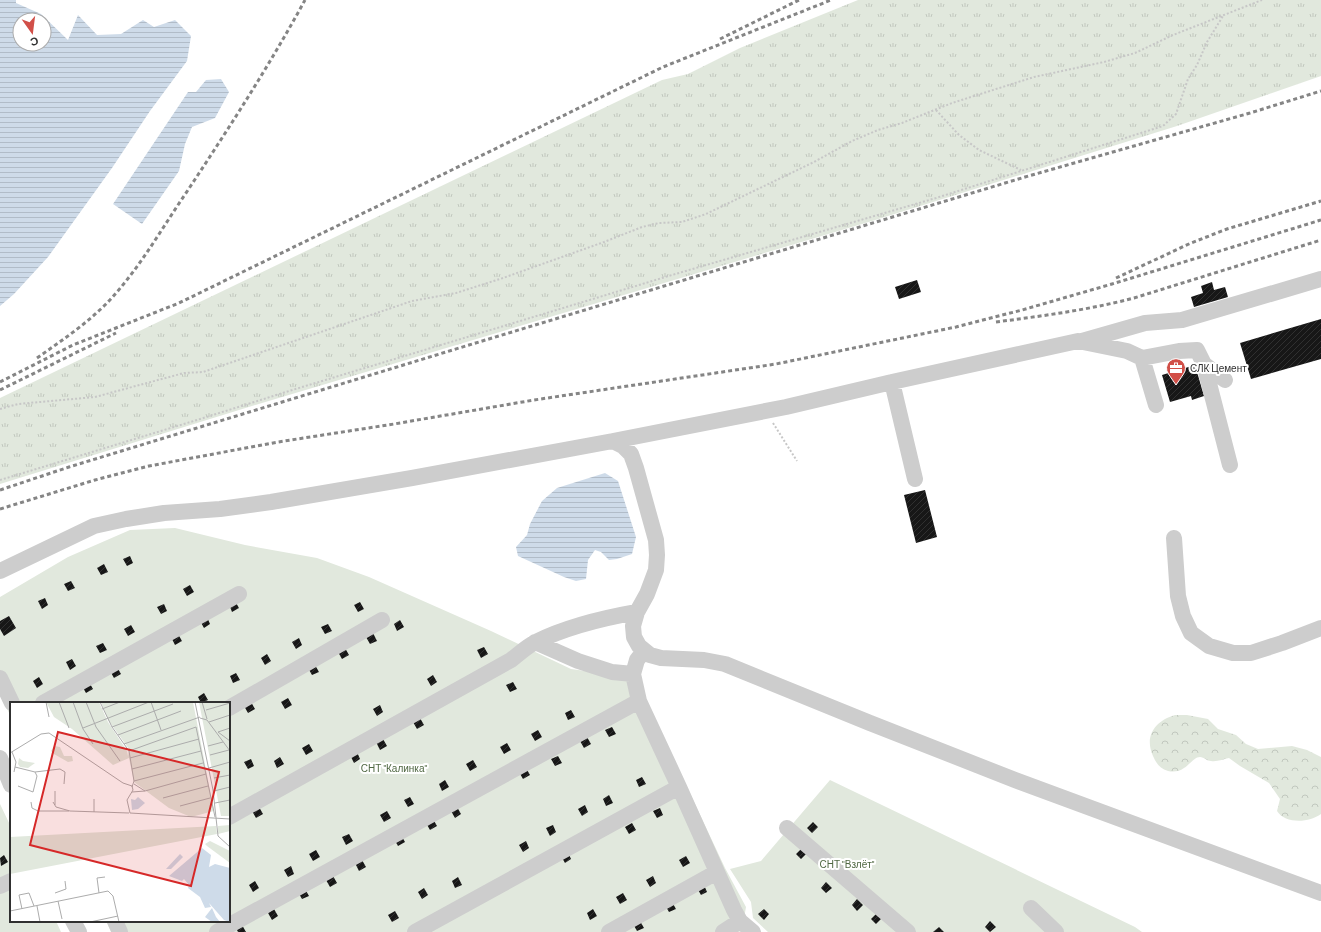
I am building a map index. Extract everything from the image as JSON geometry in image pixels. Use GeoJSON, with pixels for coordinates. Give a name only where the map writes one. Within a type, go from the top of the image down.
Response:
{"type":"FeatureCollection","features":[{"type":"Feature","properties":{"kind":"street"},"geometry":{"type":"LineString","coordinates":[[0,571],[94,526],[164,513],[220,509],[412,478],[766,411],[1078,342],[1145,323],[1182,320],[1321,279]]}},
{"type":"Feature","properties":{"kind":"street"},"geometry":{"type":"LineString","coordinates":[[1078,342],[1127,351],[1142,358],[1179,351],[1197,350],[1204,364],[1230,466]]}},
{"type":"Feature","properties":{"kind":"street"},"geometry":{"type":"LineString","coordinates":[[1142,358],[1156,405]]}},
{"type":"Feature","properties":{"kind":"street"},"geometry":{"type":"LineString","coordinates":[[1204,364],[1225,380]]}},
{"type":"Feature","properties":{"kind":"street"},"geometry":{"type":"LineString","coordinates":[[892,382],[915,479]]}},
{"type":"Feature","properties":{"kind":"street"},"geometry":{"type":"LineString","coordinates":[[613,441],[623,446],[631,454],[656,540],[658,555],[656,570],[637,612],[633,626],[634,637],[639,646],[650,656],[660,658],[704,660],[725,664],[1015,780],[1321,893]]}},
{"type":"Feature","properties":{"kind":"street"},"geometry":{"type":"LineString","coordinates":[[1174,538],[1178,596],[1183,616],[1191,633],[1209,646],[1233,653],[1251,653],[1321,628]]}},
{"type":"Feature","properties":{"kind":"street"},"geometry":{"type":"LineString","coordinates":[[45,702],[238,594]]}},
{"type":"Feature","properties":{"kind":"street"},"geometry":{"type":"LineString","coordinates":[[230,816],[511,660],[535,642],[558,632],[603,618],[637,612]]}},
{"type":"Feature","properties":{"kind":"street"},"geometry":{"type":"LineString","coordinates":[[230,707],[382,620]]}},
{"type":"Feature","properties":{"kind":"street"},"geometry":{"type":"LineString","coordinates":[[535,642],[578,661],[612,672],[633,674]]}},
{"type":"Feature","properties":{"kind":"street"},"geometry":{"type":"LineString","coordinates":[[644,651],[637,660],[633,674],[639,701],[740,921],[753,932]]}},
{"type":"Feature","properties":{"kind":"street"},"geometry":{"type":"LineString","coordinates":[[0,678],[12,702]]}},
{"type":"Feature","properties":{"kind":"street"},"geometry":{"type":"LineString","coordinates":[[217,932],[639,701]]}},
{"type":"Feature","properties":{"kind":"street"},"geometry":{"type":"LineString","coordinates":[[0,758],[6,778]]}},
{"type":"Feature","properties":{"kind":"street"},"geometry":{"type":"LineString","coordinates":[[415,932],[679,787]]}},
{"type":"Feature","properties":{"kind":"street"},"geometry":{"type":"LineString","coordinates":[[787,828],[908,932]]}},
{"type":"Feature","properties":{"kind":"street"},"geometry":{"type":"LineString","coordinates":[[609,932],[717,872]]}},
{"type":"Feature","properties":{"kind":"street"},"geometry":{"type":"LineString","coordinates":[[0,886],[10,881]]}},
{"type":"Feature","properties":{"kind":"street"},"geometry":{"type":"LineString","coordinates":[[1031,908],[1056,932]]}},
{"type":"Feature","properties":{"kind":"street"},"geometry":{"type":"LineString","coordinates":[[723,932],[740,921]]}},
{"type":"Feature","properties":{"kind":"street"},"geometry":{"type":"LineString","coordinates":[[74,922],[79,932]]}},
{"type":"Feature","properties":{"kind":"street"},"geometry":{"type":"LineString","coordinates":[[115,922],[120,932]]}},
{"type":"Feature","properties":{"kind":"path"},"geometry":{"type":"LineString","coordinates":[[0,409],[18,404],[95,397],[184,373],[203,372],[412,302],[456,293],[503,278],[598,245],[642,227],[659,223],[682,222],[706,214],[814,162],[852,141],[878,130],[902,123],[952,103],[1034,76],[1104,62],[1135,53],[1173,35],[1262,0]]}},
{"type":"Feature","properties":{"kind":"path"},"geometry":{"type":"LineString","coordinates":[[0,480],[289,391],[549,314],[672,275],[936,198],[1164,126],[1176,114],[1188,79],[1197,65],[1207,42],[1223,16]]}},
{"type":"Feature","properties":{"kind":"path"},"geometry":{"type":"LineString","coordinates":[[936,110],[959,135],[979,150],[1022,171]]}},
{"type":"Feature","properties":{"kind":"path"},"geometry":{"type":"LineString","coordinates":[[766,411],[797,461]]}},
{"type":"Feature","properties":{"kind":"green space"},"geometry":{"type":"Polygon","coordinates":[[[858,0],[1321,0],[1321,76],[1177,126],[872,221],[262,403],[0,484],[0,398],[662,80],[688,74],[740,48],[858,0]]]}},
{"type":"Feature","properties":{"kind":"green space","name":"СНТ \"Калинка\""},"geometry":{"type":"Polygon","coordinates":[[[175,528],[245,545],[317,558],[369,577],[491,631],[571,669],[621,676],[642,691],[725,868],[746,907],[742,930],[739,932],[111,932],[106,922],[230,922],[230,702],[10,702],[10,715],[0,694],[0,597],[68,557],[130,530],[175,528]]]}},
{"type":"Feature","properties":{"kind":"green space"},"geometry":{"type":"Polygon","coordinates":[[[1175,715],[1187,715],[1208,719],[1218,729],[1236,735],[1246,744],[1258,749],[1292,746],[1307,750],[1321,757],[1321,814],[1310,819],[1298,821],[1291,820],[1281,815],[1277,811],[1280,799],[1269,783],[1229,758],[1218,761],[1210,761],[1200,757],[1184,768],[1174,772],[1163,769],[1153,756],[1150,742],[1151,736],[1157,725],[1175,715]]]}},
{"type":"Feature","properties":{"kind":"green space","name":"СНТ \"Взлёт\""},"geometry":{"type":"Polygon","coordinates":[[[830,780],[1135,927],[1142,932],[768,932],[753,918],[751,902],[730,869],[761,861],[830,780]]]}},
{"type":"Feature","properties":{"kind":"green space"},"geometry":{"type":"Polygon","coordinates":[[[0,804],[10,825],[10,922],[56,922],[61,932],[0,932],[0,804]]]}},
{"type":"Feature","properties":{"kind":"water"},"geometry":{"type":"Polygon","coordinates":[[[0,0],[16,0],[16,3],[36,12],[12,12],[12,52],[52,52],[52,25],[68,40],[78,15],[97,35],[121,34],[143,20],[154,27],[175,20],[191,36],[187,61],[150,111],[112,168],[48,257],[14,294],[0,306],[0,0]]]}},
{"type":"Feature","properties":{"kind":"water"},"geometry":{"type":"Polygon","coordinates":[[[221,79],[229,92],[215,118],[192,127],[185,144],[179,171],[142,224],[113,204],[188,92],[196,92],[206,80],[221,79]]]}},
{"type":"Feature","properties":{"kind":"water"},"geometry":{"type":"Polygon","coordinates":[[[605,473],[618,481],[636,537],[632,554],[609,560],[601,552],[595,550],[588,560],[586,579],[576,581],[518,556],[516,547],[527,535],[530,524],[542,501],[557,488],[605,473]]]}},
{"type":"Feature","properties":{"kind":"building"},"geometry":{"type":"Polygon","coordinates":[[[917,280],[921,292],[899,299],[895,287],[917,280]]]}},
{"type":"Feature","properties":{"kind":"building"},"geometry":{"type":"Polygon","coordinates":[[[1212,282],[1214,290],[1225,287],[1228,297],[1194,307],[1191,297],[1203,293],[1201,286],[1212,282]]]}},
{"type":"Feature","properties":{"kind":"building"},"geometry":{"type":"Polygon","coordinates":[[[1321,319],[1321,359],[1251,379],[1240,343],[1321,319]]]}},
{"type":"Feature","properties":{"kind":"building"},"geometry":{"type":"Polygon","coordinates":[[[1195,365],[1204,396],[1192,400],[1191,396],[1170,402],[1162,375],[1195,365]]]}},
{"type":"Feature","properties":{"kind":"building"},"geometry":{"type":"Polygon","coordinates":[[[925,490],[937,537],[916,543],[904,495],[925,490]]]}},
{"type":"Feature","properties":{"kind":"building"},"geometry":{"type":"Polygon","coordinates":[[[130,556],[133,563],[127,566],[123,559],[130,556]]]}},
{"type":"Feature","properties":{"kind":"building"},"geometry":{"type":"Polygon","coordinates":[[[104,564],[108,572],[101,575],[97,568],[104,564]]]}},
{"type":"Feature","properties":{"kind":"building"},"geometry":{"type":"Polygon","coordinates":[[[71,581],[75,588],[68,591],[64,584],[71,581]]]}},
{"type":"Feature","properties":{"kind":"building"},"geometry":{"type":"Polygon","coordinates":[[[190,585],[194,592],[187,596],[183,589],[190,585]]]}},
{"type":"Feature","properties":{"kind":"building"},"geometry":{"type":"Polygon","coordinates":[[[45,598],[48,605],[42,609],[38,601],[45,598]]]}},
{"type":"Feature","properties":{"kind":"building"},"geometry":{"type":"Polygon","coordinates":[[[235,601],[239,608],[232,612],[229,604],[235,601]]]}},
{"type":"Feature","properties":{"kind":"building"},"geometry":{"type":"Polygon","coordinates":[[[360,602],[364,609],[358,612],[354,605],[360,602]]]}},
{"type":"Feature","properties":{"kind":"building"},"geometry":{"type":"Polygon","coordinates":[[[164,604],[167,611],[161,614],[157,607],[164,604]]]}},
{"type":"Feature","properties":{"kind":"building"},"geometry":{"type":"Polygon","coordinates":[[[9,616],[16,628],[4,636],[0,629],[0,621],[9,616]]]}},
{"type":"Feature","properties":{"kind":"building"},"geometry":{"type":"Polygon","coordinates":[[[207,617],[210,624],[204,628],[200,621],[207,617]]]}},
{"type":"Feature","properties":{"kind":"building"},"geometry":{"type":"Polygon","coordinates":[[[400,620],[404,627],[397,631],[394,624],[400,620]]]}},
{"type":"Feature","properties":{"kind":"building"},"geometry":{"type":"Polygon","coordinates":[[[328,624],[332,631],[325,634],[321,627],[328,624]]]}},
{"type":"Feature","properties":{"kind":"building"},"geometry":{"type":"Polygon","coordinates":[[[131,625],[135,632],[128,636],[124,629],[131,625]]]}},
{"type":"Feature","properties":{"kind":"building"},"geometry":{"type":"Polygon","coordinates":[[[373,633],[377,641],[370,644],[366,637],[373,633]]]}},
{"type":"Feature","properties":{"kind":"building"},"geometry":{"type":"Polygon","coordinates":[[[178,634],[182,641],[175,645],[171,637],[178,634]]]}},
{"type":"Feature","properties":{"kind":"building"},"geometry":{"type":"Polygon","coordinates":[[[299,638],[302,645],[296,649],[292,642],[299,638]]]}},
{"type":"Feature","properties":{"kind":"building"},"geometry":{"type":"Polygon","coordinates":[[[103,643],[107,650],[100,653],[96,646],[103,643]]]}},
{"type":"Feature","properties":{"kind":"building"},"geometry":{"type":"Polygon","coordinates":[[[484,647],[488,654],[481,658],[477,650],[484,647]]]}},
{"type":"Feature","properties":{"kind":"building"},"geometry":{"type":"Polygon","coordinates":[[[345,648],[349,655],[342,659],[338,652],[345,648]]]}},
{"type":"Feature","properties":{"kind":"building"},"geometry":{"type":"Polygon","coordinates":[[[267,654],[271,661],[265,665],[261,658],[267,654]]]}},
{"type":"Feature","properties":{"kind":"building"},"geometry":{"type":"Polygon","coordinates":[[[72,659],[76,666],[70,670],[66,662],[72,659]]]}},
{"type":"Feature","properties":{"kind":"building"},"geometry":{"type":"Polygon","coordinates":[[[315,665],[319,672],[312,675],[308,668],[315,665]]]}},
{"type":"Feature","properties":{"kind":"building"},"geometry":{"type":"Polygon","coordinates":[[[117,667],[121,674],[114,678],[110,671],[117,667]]]}},
{"type":"Feature","properties":{"kind":"building"},"geometry":{"type":"Polygon","coordinates":[[[236,673],[240,680],[233,683],[230,676],[236,673]]]}},
{"type":"Feature","properties":{"kind":"building"},"geometry":{"type":"Polygon","coordinates":[[[433,675],[437,682],[431,686],[427,679],[433,675]]]}},
{"type":"Feature","properties":{"kind":"building"},"geometry":{"type":"Polygon","coordinates":[[[39,677],[43,684],[37,688],[33,681],[39,677]]]}},
{"type":"Feature","properties":{"kind":"building"},"geometry":{"type":"Polygon","coordinates":[[[89,682],[93,689],[86,693],[82,686],[89,682]]]}},
{"type":"Feature","properties":{"kind":"building"},"geometry":{"type":"Polygon","coordinates":[[[513,682],[517,689],[510,692],[506,685],[513,682]]]}},
{"type":"Feature","properties":{"kind":"building"},"geometry":{"type":"Polygon","coordinates":[[[204,693],[208,700],[200,702],[198,697],[204,693]]]}},
{"type":"Feature","properties":{"kind":"building"},"geometry":{"type":"Polygon","coordinates":[[[288,698],[292,705],[285,709],[281,702],[288,698]]]}},
{"type":"Feature","properties":{"kind":"building"},"geometry":{"type":"Polygon","coordinates":[[[251,702],[255,709],[248,713],[244,706],[251,702]]]}},
{"type":"Feature","properties":{"kind":"building"},"geometry":{"type":"Polygon","coordinates":[[[380,705],[383,712],[377,716],[373,709],[380,705]]]}},
{"type":"Feature","properties":{"kind":"building"},"geometry":{"type":"Polygon","coordinates":[[[571,710],[575,717],[568,720],[565,713],[571,710]]]}},
{"type":"Feature","properties":{"kind":"building"},"geometry":{"type":"Polygon","coordinates":[[[420,718],[424,725],[417,729],[413,722],[420,718]]]}},
{"type":"Feature","properties":{"kind":"building"},"geometry":{"type":"Polygon","coordinates":[[[612,727],[616,734],[609,737],[605,730],[612,727]]]}},
{"type":"Feature","properties":{"kind":"building"},"geometry":{"type":"Polygon","coordinates":[[[538,730],[542,737],[535,741],[531,734],[538,730]]]}},
{"type":"Feature","properties":{"kind":"building"},"geometry":{"type":"Polygon","coordinates":[[[587,737],[591,744],[584,748],[580,741],[587,737]]]}},
{"type":"Feature","properties":{"kind":"building"},"geometry":{"type":"Polygon","coordinates":[[[383,739],[387,746],[380,750],[376,742],[383,739]]]}},
{"type":"Feature","properties":{"kind":"building"},"geometry":{"type":"Polygon","coordinates":[[[507,743],[511,750],[504,754],[500,747],[507,743]]]}},
{"type":"Feature","properties":{"kind":"building"},"geometry":{"type":"Polygon","coordinates":[[[309,744],[313,751],[306,755],[302,748],[309,744]]]}},
{"type":"Feature","properties":{"kind":"building"},"geometry":{"type":"Polygon","coordinates":[[[357,752],[360,759],[354,763],[350,755],[357,752]]]}},
{"type":"Feature","properties":{"kind":"building"},"geometry":{"type":"Polygon","coordinates":[[[558,756],[562,763],[555,766],[551,759],[558,756]]]}},
{"type":"Feature","properties":{"kind":"building"},"geometry":{"type":"Polygon","coordinates":[[[280,757],[284,764],[277,768],[274,761],[280,757]]]}},
{"type":"Feature","properties":{"kind":"building"},"geometry":{"type":"Polygon","coordinates":[[[251,759],[254,766],[248,769],[244,762],[251,759]]]}},
{"type":"Feature","properties":{"kind":"building"},"geometry":{"type":"Polygon","coordinates":[[[473,760],[477,767],[470,771],[466,764],[473,760]]]}},
{"type":"Feature","properties":{"kind":"building"},"geometry":{"type":"Polygon","coordinates":[[[526,768],[530,775],[523,779],[519,772],[526,768]]]}},
{"type":"Feature","properties":{"kind":"building"},"geometry":{"type":"Polygon","coordinates":[[[642,777],[646,784],[639,787],[636,780],[642,777]]]}},
{"type":"Feature","properties":{"kind":"building"},"geometry":{"type":"Polygon","coordinates":[[[445,780],[449,787],[442,791],[439,784],[445,780]]]}},
{"type":"Feature","properties":{"kind":"building"},"geometry":{"type":"Polygon","coordinates":[[[609,795],[613,803],[606,806],[603,799],[609,795]]]}},
{"type":"Feature","properties":{"kind":"building"},"geometry":{"type":"Polygon","coordinates":[[[410,797],[414,804],[408,807],[404,800],[410,797]]]}},
{"type":"Feature","properties":{"kind":"building"},"geometry":{"type":"Polygon","coordinates":[[[585,805],[588,812],[582,816],[578,809],[585,805]]]}},
{"type":"Feature","properties":{"kind":"building"},"geometry":{"type":"Polygon","coordinates":[[[259,807],[263,814],[256,818],[252,811],[259,807]]]}},
{"type":"Feature","properties":{"kind":"building"},"geometry":{"type":"Polygon","coordinates":[[[457,807],[461,814],[455,818],[451,811],[457,807]]]}},
{"type":"Feature","properties":{"kind":"building"},"geometry":{"type":"Polygon","coordinates":[[[660,808],[663,815],[657,818],[653,811],[660,808]]]}},
{"type":"Feature","properties":{"kind":"building"},"geometry":{"type":"Polygon","coordinates":[[[387,811],[391,818],[384,822],[380,815],[387,811]]]}},
{"type":"Feature","properties":{"kind":"building"},"geometry":{"type":"Polygon","coordinates":[[[433,819],[437,826],[430,830],[426,823],[433,819]]]}},
{"type":"Feature","properties":{"kind":"building"},"geometry":{"type":"Polygon","coordinates":[[[813,822],[818,827],[812,833],[807,828],[813,822]]]}},
{"type":"Feature","properties":{"kind":"building"},"geometry":{"type":"Polygon","coordinates":[[[632,823],[636,830],[629,834],[625,827],[632,823]]]}},
{"type":"Feature","properties":{"kind":"building"},"geometry":{"type":"Polygon","coordinates":[[[553,825],[556,832],[550,836],[546,828],[553,825]]]}},
{"type":"Feature","properties":{"kind":"building"},"geometry":{"type":"Polygon","coordinates":[[[349,834],[353,841],[346,845],[342,837],[349,834]]]}},
{"type":"Feature","properties":{"kind":"building"},"geometry":{"type":"Polygon","coordinates":[[[401,835],[405,842],[398,846],[394,839],[401,835]]]}},
{"type":"Feature","properties":{"kind":"building"},"geometry":{"type":"Polygon","coordinates":[[[526,841],[529,848],[523,852],[519,845],[526,841]]]}},
{"type":"Feature","properties":{"kind":"building"},"geometry":{"type":"Polygon","coordinates":[[[802,848],[807,853],[801,859],[796,854],[802,848]]]}},
{"type":"Feature","properties":{"kind":"building"},"geometry":{"type":"Polygon","coordinates":[[[316,850],[320,857],[313,861],[309,854],[316,850]]]}},
{"type":"Feature","properties":{"kind":"building"},"geometry":{"type":"Polygon","coordinates":[[[568,852],[571,859],[565,863],[561,856],[568,852]]]}},
{"type":"Feature","properties":{"kind":"building"},"geometry":{"type":"Polygon","coordinates":[[[4,855],[8,862],[1,866],[0,858],[4,855]]]}},
{"type":"Feature","properties":{"kind":"building"},"geometry":{"type":"Polygon","coordinates":[[[686,856],[690,863],[683,867],[679,860],[686,856]]]}},
{"type":"Feature","properties":{"kind":"building"},"geometry":{"type":"Polygon","coordinates":[[[362,860],[366,867],[359,871],[355,863],[362,860]]]}},
{"type":"Feature","properties":{"kind":"building"},"geometry":{"type":"Polygon","coordinates":[[[291,866],[294,874],[288,877],[284,870],[291,866]]]}},
{"type":"Feature","properties":{"kind":"building"},"geometry":{"type":"Polygon","coordinates":[[[333,876],[337,883],[330,887],[326,880],[333,876]]]}},
{"type":"Feature","properties":{"kind":"building"},"geometry":{"type":"Polygon","coordinates":[[[653,876],[656,883],[650,887],[646,880],[653,876]]]}},
{"type":"Feature","properties":{"kind":"building"},"geometry":{"type":"Polygon","coordinates":[[[458,877],[462,885],[455,888],[452,881],[458,877]]]}},
{"type":"Feature","properties":{"kind":"building"},"geometry":{"type":"Polygon","coordinates":[[[255,881],[259,888],[253,892],[249,885],[255,881]]]}},
{"type":"Feature","properties":{"kind":"building"},"geometry":{"type":"Polygon","coordinates":[[[826,882],[832,888],[826,893],[821,888],[826,882]]]}},
{"type":"Feature","properties":{"kind":"building"},"geometry":{"type":"Polygon","coordinates":[[[704,885],[707,892],[701,895],[697,888],[704,885]]]}},
{"type":"Feature","properties":{"kind":"building"},"geometry":{"type":"Polygon","coordinates":[[[424,888],[428,895],[422,899],[418,892],[424,888]]]}},
{"type":"Feature","properties":{"kind":"building"},"geometry":{"type":"Polygon","coordinates":[[[305,889],[309,896],[302,899],[298,892],[305,889]]]}},
{"type":"Feature","properties":{"kind":"building"},"geometry":{"type":"Polygon","coordinates":[[[623,893],[627,900],[620,904],[616,897],[623,893]]]}},
{"type":"Feature","properties":{"kind":"building"},"geometry":{"type":"Polygon","coordinates":[[[857,899],[863,905],[857,911],[852,905],[857,899]]]}},
{"type":"Feature","properties":{"kind":"building"},"geometry":{"type":"Polygon","coordinates":[[[672,902],[676,909],[669,912],[665,905],[672,902]]]}},
{"type":"Feature","properties":{"kind":"building"},"geometry":{"type":"Polygon","coordinates":[[[274,909],[278,916],[272,920],[268,913],[274,909]]]}},
{"type":"Feature","properties":{"kind":"building"},"geometry":{"type":"Polygon","coordinates":[[[593,909],[597,916],[590,920],[587,913],[593,909]]]}},
{"type":"Feature","properties":{"kind":"building"},"geometry":{"type":"Polygon","coordinates":[[[764,909],[769,914],[764,920],[758,914],[764,909]]]}},
{"type":"Feature","properties":{"kind":"building"},"geometry":{"type":"Polygon","coordinates":[[[395,911],[399,918],[392,922],[388,915],[395,911]]]}},
{"type":"Feature","properties":{"kind":"building"},"geometry":{"type":"Polygon","coordinates":[[[877,913],[882,918],[876,924],[871,919],[877,913]]]}},
{"type":"Feature","properties":{"kind":"building"},"geometry":{"type":"Polygon","coordinates":[[[640,921],[644,928],[637,931],[633,924],[640,921]]]}},
{"type":"Feature","properties":{"kind":"building"},"geometry":{"type":"Polygon","coordinates":[[[990,921],[996,927],[990,932],[985,927],[990,921]]]}},
{"type":"Feature","properties":{"kind":"building"},"geometry":{"type":"Polygon","coordinates":[[[242,925],[246,932],[238,932],[236,928],[242,925]]]}},
{"type":"Feature","properties":{"kind":"building"},"geometry":{"type":"Polygon","coordinates":[[[939,927],[944,932],[933,932],[939,927]]]}},
{"type":"Feature","properties":{"kind":"railway"},"geometry":{"type":"LineString","coordinates":[[37,358],[90,319],[117,292],[138,266],[262,75],[305,0]]}},
{"type":"Feature","properties":{"kind":"railway"},"geometry":{"type":"LineString","coordinates":[[720,39],[799,0]]}},
{"type":"Feature","properties":{"kind":"railway"},"geometry":{"type":"LineString","coordinates":[[0,382],[73,345],[179,303],[663,67],[831,0]]}},
{"type":"Feature","properties":{"kind":"railway"},"geometry":{"type":"LineString","coordinates":[[0,490],[69,467],[1025,177],[1250,113],[1321,91]]}},
{"type":"Feature","properties":{"kind":"railway"},"geometry":{"type":"LineString","coordinates":[[1116,278],[1191,243],[1227,229],[1321,201]]}},
{"type":"Feature","properties":{"kind":"railway"},"geometry":{"type":"LineString","coordinates":[[0,509],[95,480],[149,466],[278,442],[534,400],[776,364],[956,327],[1112,284],[1321,220]]}},
{"type":"Feature","properties":{"kind":"railway"},"geometry":{"type":"LineString","coordinates":[[996,322],[1048,315],[1134,298],[1321,240]]}},
{"type":"Feature","properties":{"kind":"railway"},"geometry":{"type":"LineString","coordinates":[[0,390],[116,333]]}},
{"type":"Feature","properties":{"kind":"place","name":"СЛК Цемент"},"geometry":{"type":"Point","coordinates":[1176,385]}}]}
